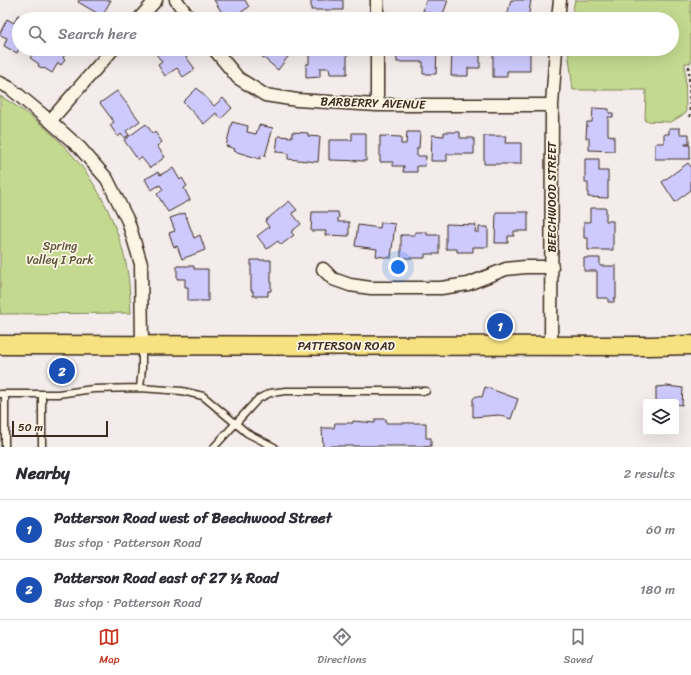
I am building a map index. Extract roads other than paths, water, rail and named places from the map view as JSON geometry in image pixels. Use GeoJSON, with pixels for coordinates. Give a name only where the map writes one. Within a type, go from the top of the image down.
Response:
{"type":"FeatureCollection","features":[{"type":"Feature","properties":{"kind":"main road","name":"PATTERSON ROAD"},"geometry":{"type":"LineString","coordinates":[[0,345],[691,345]]}},
{"type":"Feature","properties":{"kind":"street"},"geometry":{"type":"LineString","coordinates":[[145,12],[156,0]]}},
{"type":"Feature","properties":{"kind":"street"},"geometry":{"type":"LineString","coordinates":[[176,0],[185,12]]}},
{"type":"Feature","properties":{"kind":"street"},"geometry":{"type":"LineString","coordinates":[[377,0],[377,12]]}},
{"type":"Feature","properties":{"kind":"street"},"geometry":{"type":"LineString","coordinates":[[559,12],[560,0]]}},
{"type":"Feature","properties":{"kind":"street"},"geometry":{"type":"LineString","coordinates":[[50,121],[107,56]]}},
{"type":"Feature","properties":{"kind":"street","name":"BARBERRY AVENUE"},"geometry":{"type":"LineString","coordinates":[[220,56],[238,78],[265,95],[297,100],[377,105],[552,105]]}},
{"type":"Feature","properties":{"kind":"street"},"geometry":{"type":"LineString","coordinates":[[377,56],[377,105]]}},
{"type":"Feature","properties":{"kind":"street","name":"BEECHWOOD STREET"},"geometry":{"type":"LineString","coordinates":[[551,346],[552,105],[556,56]]}},
{"type":"Feature","properties":{"kind":"street"},"geometry":{"type":"LineString","coordinates":[[0,83],[10,88],[50,121],[80,148],[107,179],[128,221],[141,264],[142,345]]}},
{"type":"Feature","properties":{"kind":"street"},"geometry":{"type":"LineString","coordinates":[[323,269],[333,279],[350,285],[371,288],[441,288],[468,284],[506,270],[525,267],[552,267]]}},
{"type":"Feature","properties":{"kind":"lane"},"geometry":{"type":"LineString","coordinates":[[140,388],[142,345]]}},
{"type":"Feature","properties":{"kind":"lane"},"geometry":{"type":"LineString","coordinates":[[5,447],[3,394],[58,394],[93,389],[140,388],[182,390],[203,396],[247,434],[274,447]]}},
{"type":"Feature","properties":{"kind":"lane"},"geometry":{"type":"LineString","coordinates":[[214,447],[258,399],[270,393],[286,391],[426,391]]}},
{"type":"Feature","properties":{"kind":"lane"},"geometry":{"type":"LineString","coordinates":[[42,394],[42,447]]}},
{"type":"Feature","properties":{"kind":"place","name":"Patterson Road west of Beechwood Street"},"geometry":{"type":"Point","coordinates":[500,326]}},
{"type":"Feature","properties":{"kind":"place","name":"Patterson Road east of 27 ½ Road"},"geometry":{"type":"Point","coordinates":[62,371]}},
{"type":"Feature","properties":{"kind":"park label","name":"Spring Valley I Park"},"geometry":{"type":"Point","coordinates":[60,253]}}]}
